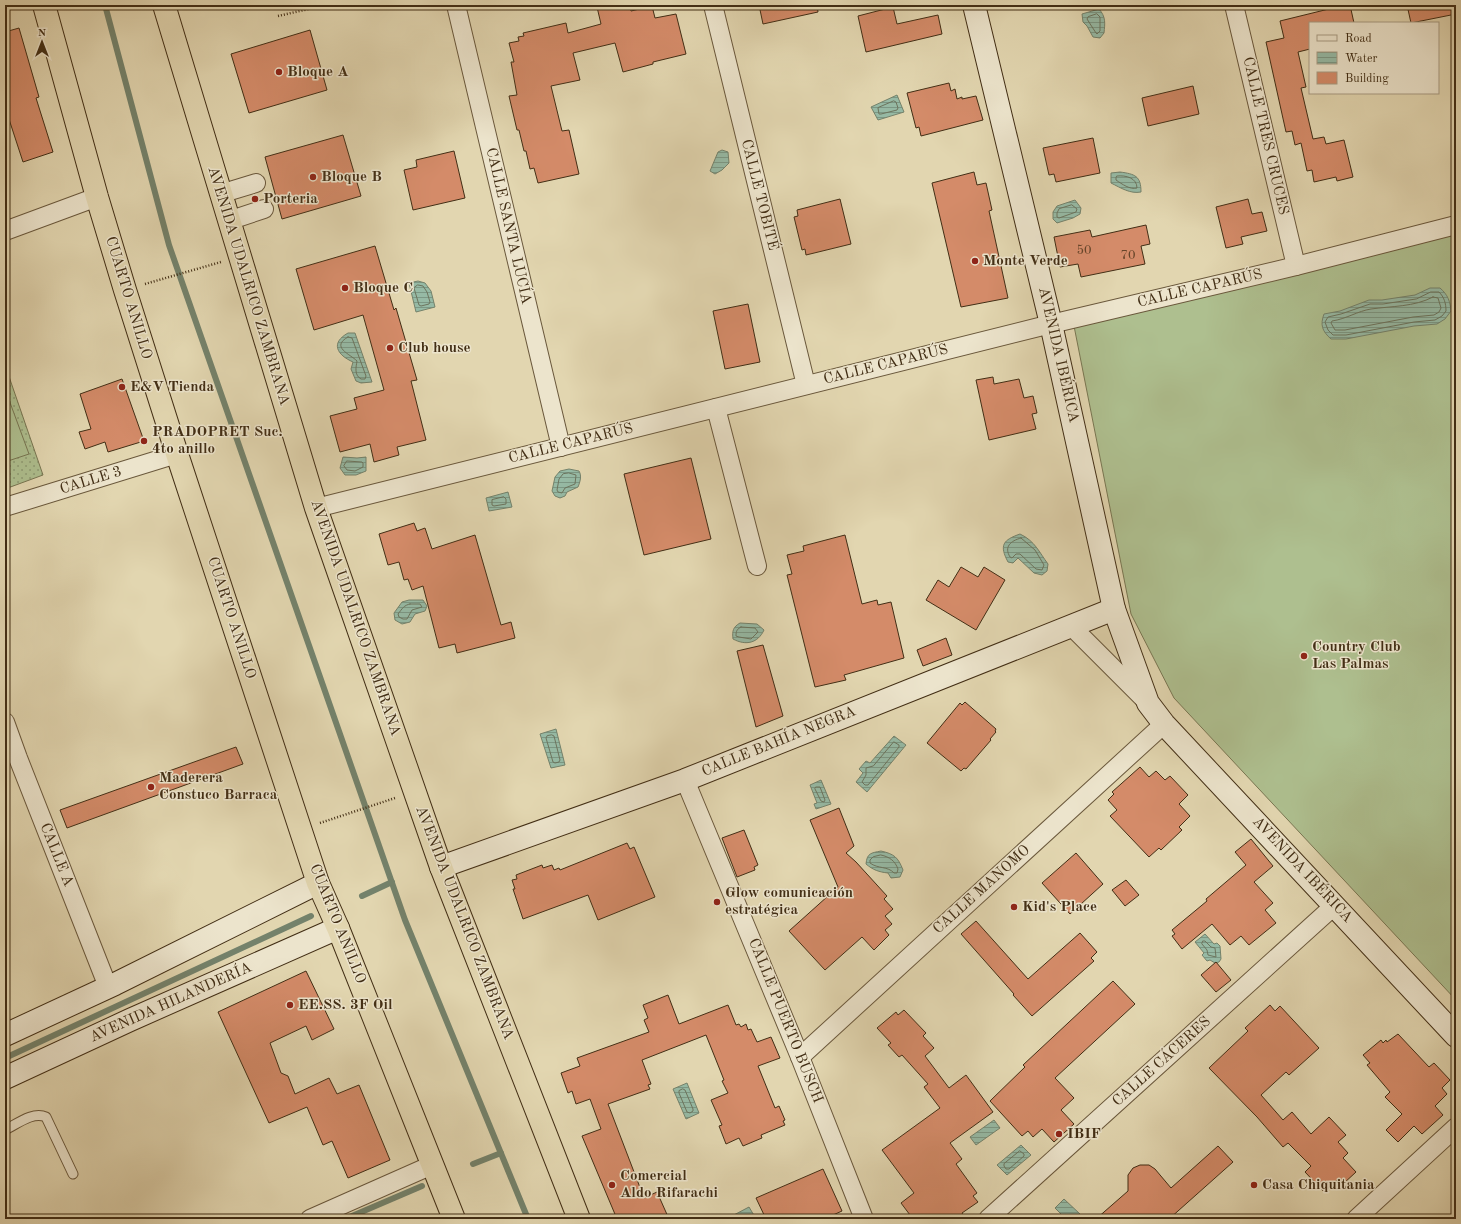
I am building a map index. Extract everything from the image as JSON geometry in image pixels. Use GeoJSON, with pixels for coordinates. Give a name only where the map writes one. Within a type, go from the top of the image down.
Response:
{"type":"FeatureCollection","features":[{"type":"Feature","properties":{"kind":"highway","name":"CUARTO ANILLO"},"geometry":{"type":"LineString","coordinates":[[44,5],[97,197],[177,454],[318,883],[338,928],[454,1219]]}},
{"type":"Feature","properties":{"kind":"highway","name":"AVENIDA UDALRICO ZAMBRANA"},"geometry":{"type":"LineString","coordinates":[[164,5],[228,221],[316,508],[441,867],[579,1219]]}},
{"type":"Feature","properties":{"kind":"street","name":"CALLE SANTA LUCÍA"},"geometry":{"type":"LineString","coordinates":[[456,5],[561,446]]}},
{"type":"Feature","properties":{"kind":"street","name":"CALLE TOBITÉ"},"geometry":{"type":"LineString","coordinates":[[713,5],[806,385]]}},
{"type":"Feature","properties":{"kind":"street","name":"AVENIDA IBÉRICA"},"geometry":{"type":"LineString","coordinates":[[974,5],[1051,324],[1114,609],[1148,703]]}},
{"type":"Feature","properties":{"kind":"street","name":"CALLE TRES CRUCES"},"geometry":{"type":"LineString","coordinates":[[1234,5],[1296,266]]}},
{"type":"Feature","properties":{"kind":"street"},"geometry":{"type":"LineString","coordinates":[[220,194],[256,183]]}},
{"type":"Feature","properties":{"kind":"street"},"geometry":{"type":"LineString","coordinates":[[5,231],[97,197]]}},
{"type":"Feature","properties":{"kind":"street"},"geometry":{"type":"LineString","coordinates":[[228,221],[264,209]]}},
{"type":"Feature","properties":{"kind":"street","name":"CALLE CAPARÚS"},"geometry":{"type":"LineString","coordinates":[[316,508],[1051,324],[1296,266],[1456,225]]}},
{"type":"Feature","properties":{"kind":"street"},"geometry":{"type":"LineString","coordinates":[[716,408],[757,566]]}},
{"type":"Feature","properties":{"kind":"street","name":"CALLE 3"},"geometry":{"type":"LineString","coordinates":[[5,507],[177,454]]}},
{"type":"Feature","properties":{"kind":"street","name":"CALLE BAHÍA NEGRA"},"geometry":{"type":"LineString","coordinates":[[441,867],[685,780],[1114,609]]}},
{"type":"Feature","properties":{"kind":"street","name":"AVENIDA IBÉRICA"},"geometry":{"type":"LineString","coordinates":[[1071,626],[1148,703],[1164,724],[1456,1036]]}},
{"type":"Feature","properties":{"kind":"street","name":"CALLE A"},"geometry":{"type":"LineString","coordinates":[[5,722],[11,761],[108,987]]}},
{"type":"Feature","properties":{"kind":"street","name":"CALLE MANOMO"},"geometry":{"type":"LineString","coordinates":[[800,1057],[1164,724]]}},
{"type":"Feature","properties":{"kind":"street","name":"CALLE PUERTO BUSCH"},"geometry":{"type":"LineString","coordinates":[[685,780],[800,1057],[864,1219]]}},
{"type":"Feature","properties":{"kind":"street"},"geometry":{"type":"LineString","coordinates":[[5,1035],[108,987],[318,883]]}},
{"type":"Feature","properties":{"kind":"street","name":"CALLE CÁCERES"},"geometry":{"type":"LineString","coordinates":[[988,1219],[1335,905]]}},
{"type":"Feature","properties":{"kind":"street","name":"AVENIDA HILANDERÍA"},"geometry":{"type":"LineString","coordinates":[[5,1078],[130,1020],[338,928]]}},
{"type":"Feature","properties":{"kind":"street"},"geometry":{"type":"LineString","coordinates":[[1356,1219],[1456,1127]]}},
{"type":"Feature","properties":{"kind":"street"},"geometry":{"type":"LineString","coordinates":[[310,1219],[432,1165]]}},
{"type":"Feature","properties":{"kind":"lane"},"geometry":{"type":"LineString","coordinates":[[5,1130],[34,1115],[46,1117],[73,1174]]}},
{"type":"Feature","properties":{"kind":"path"},"geometry":{"type":"LineString","coordinates":[[278,16],[326,5]]}},
{"type":"Feature","properties":{"kind":"path"},"geometry":{"type":"LineString","coordinates":[[150,282],[212,265]]}},
{"type":"Feature","properties":{"kind":"path"},"geometry":{"type":"LineString","coordinates":[[334,819],[382,803]]}},
{"type":"Feature","properties":{"kind":"shaded area","name":"Country Club Las Palmas"},"geometry":{"type":"Polygon","coordinates":[[[1456,233],[1456,1000],[1174,698],[1131,614],[1074,326],[1456,233]]]}},
{"type":"Feature","properties":{"kind":"shaded area"},"geometry":{"type":"Polygon","coordinates":[[[5,365],[43,475],[5,489],[5,365]]]}},
{"type":"Feature","properties":{"kind":"shaded area"},"geometry":{"type":"Polygon","coordinates":[[[5,389],[29,454],[5,462],[5,389]]]}},
{"type":"Feature","properties":{"kind":"water"},"geometry":{"type":"Polygon","coordinates":[[[1099,9],[1104,17],[1105,23],[1104,33],[1100,38],[1093,37],[1083,22],[1082,14],[1099,9]]]}},
{"type":"Feature","properties":{"kind":"water"},"geometry":{"type":"Polygon","coordinates":[[[897,95],[904,112],[878,120],[871,107],[897,95]]]}},
{"type":"Feature","properties":{"kind":"water"},"geometry":{"type":"Polygon","coordinates":[[[722,150],[728,152],[729,163],[715,174],[710,171],[718,152],[722,150]]]}},
{"type":"Feature","properties":{"kind":"water"},"geometry":{"type":"Polygon","coordinates":[[[1120,172],[1136,177],[1140,182],[1141,192],[1122,189],[1111,183],[1111,173],[1120,172]]]}},
{"type":"Feature","properties":{"kind":"water"},"geometry":{"type":"Polygon","coordinates":[[[1075,200],[1081,208],[1080,214],[1057,223],[1053,219],[1053,212],[1057,206],[1075,200]]]}},
{"type":"Feature","properties":{"kind":"water"},"geometry":{"type":"Polygon","coordinates":[[[418,281],[425,283],[431,291],[435,307],[416,312],[409,283],[418,281]]]}},
{"type":"Feature","properties":{"kind":"water"},"geometry":{"type":"Polygon","coordinates":[[[1430,288],[1440,288],[1447,296],[1450,304],[1451,311],[1445,319],[1437,324],[1414,326],[1346,339],[1331,339],[1323,328],[1322,321],[1324,314],[1340,311],[1369,300],[1382,300],[1415,295],[1430,288]]]}},
{"type":"Feature","properties":{"kind":"water"},"geometry":{"type":"Polygon","coordinates":[[[348,333],[355,333],[372,382],[361,383],[356,381],[351,369],[353,362],[343,356],[338,349],[337,345],[339,341],[348,333]]]}},
{"type":"Feature","properties":{"kind":"water"},"geometry":{"type":"Polygon","coordinates":[[[343,457],[366,457],[366,471],[356,475],[345,475],[340,468],[343,457]]]}},
{"type":"Feature","properties":{"kind":"water"},"geometry":{"type":"Polygon","coordinates":[[[569,469],[579,471],[580,473],[581,477],[578,487],[567,492],[565,496],[560,498],[555,496],[552,491],[555,477],[560,471],[569,469]]]}},
{"type":"Feature","properties":{"kind":"water"},"geometry":{"type":"Polygon","coordinates":[[[508,492],[512,507],[489,511],[486,498],[508,492]]]}},
{"type":"Feature","properties":{"kind":"water"},"geometry":{"type":"Polygon","coordinates":[[[1020,534],[1033,543],[1048,564],[1047,571],[1042,575],[1034,573],[1018,558],[1013,563],[1008,562],[1003,547],[1004,544],[1006,541],[1020,534]]]}},
{"type":"Feature","properties":{"kind":"water"},"geometry":{"type":"Polygon","coordinates":[[[409,600],[423,600],[427,606],[425,611],[415,614],[410,622],[402,624],[395,620],[394,613],[402,602],[409,600]]]}},
{"type":"Feature","properties":{"kind":"water"},"geometry":{"type":"Polygon","coordinates":[[[740,623],[757,624],[764,630],[758,638],[751,642],[747,643],[738,641],[733,639],[733,631],[734,628],[740,623]]]}},
{"type":"Feature","properties":{"kind":"water"},"geometry":{"type":"Polygon","coordinates":[[[556,729],[565,765],[551,768],[540,734],[556,729]]]}},
{"type":"Feature","properties":{"kind":"water"},"geometry":{"type":"Polygon","coordinates":[[[894,736],[906,745],[867,792],[856,782],[863,773],[859,769],[866,761],[870,763],[894,736]]]}},
{"type":"Feature","properties":{"kind":"water"},"geometry":{"type":"Polygon","coordinates":[[[821,780],[831,804],[816,809],[814,804],[817,803],[810,785],[821,780]]]}},
{"type":"Feature","properties":{"kind":"water"},"geometry":{"type":"Polygon","coordinates":[[[881,851],[889,853],[897,859],[903,870],[900,877],[891,878],[888,873],[871,868],[866,864],[867,858],[870,854],[881,851]]]}},
{"type":"Feature","properties":{"kind":"water"},"geometry":{"type":"Polygon","coordinates":[[[1205,934],[1214,944],[1217,943],[1220,946],[1221,959],[1219,962],[1215,963],[1210,960],[1207,961],[1202,955],[1204,953],[1195,942],[1205,934]]]}},
{"type":"Feature","properties":{"kind":"water"},"geometry":{"type":"Polygon","coordinates":[[[687,1083],[699,1113],[686,1119],[673,1089],[687,1083]]]}},
{"type":"Feature","properties":{"kind":"water"},"geometry":{"type":"Polygon","coordinates":[[[994,1120],[1000,1128],[976,1145],[970,1137],[994,1120]]]}},
{"type":"Feature","properties":{"kind":"water"},"geometry":{"type":"Polygon","coordinates":[[[1021,1145],[1031,1155],[1007,1175],[997,1165],[1021,1145]]]}},
{"type":"Feature","properties":{"kind":"water"},"geometry":{"type":"Polygon","coordinates":[[[1064,1199],[1080,1214],[1076,1219],[1066,1219],[1055,1208],[1064,1199]]]}},
{"type":"Feature","properties":{"kind":"water"},"geometry":{"type":"Polygon","coordinates":[[[749,1207],[755,1217],[751,1219],[731,1219],[730,1217],[749,1207]]]}},
{"type":"Feature","properties":{"kind":"building"},"geometry":{"type":"Polygon","coordinates":[[[606,5],[630,5],[631,11],[652,6],[655,18],[676,14],[686,54],[653,62],[653,64],[623,72],[615,43],[573,53],[580,80],[551,86],[562,131],[569,130],[579,174],[538,183],[534,168],[530,169],[519,130],[517,130],[509,96],[517,95],[511,62],[514,62],[509,43],[519,41],[518,37],[524,36],[523,33],[566,23],[568,33],[601,24],[597,7],[606,5]]]}},
{"type":"Feature","properties":{"kind":"building"},"geometry":{"type":"Polygon","coordinates":[[[759,5],[817,5],[818,12],[763,24],[759,5]]]}},
{"type":"Feature","properties":{"kind":"building"},"geometry":{"type":"Polygon","coordinates":[[[1350,5],[1354,22],[1309,22],[1309,49],[1298,52],[1306,87],[1301,88],[1313,139],[1324,137],[1326,144],[1344,140],[1353,177],[1337,181],[1336,177],[1314,182],[1312,170],[1307,171],[1301,143],[1295,145],[1292,131],[1286,132],[1266,42],[1284,38],[1280,21],[1350,5]]]}},
{"type":"Feature","properties":{"kind":"building"},"geometry":{"type":"Polygon","coordinates":[[[1407,5],[1456,5],[1456,14],[1411,22],[1407,5]]]}},
{"type":"Feature","properties":{"kind":"building"},"geometry":{"type":"Polygon","coordinates":[[[893,7],[897,24],[938,15],[942,34],[866,52],[858,16],[893,7]]]}},
{"type":"Feature","properties":{"kind":"building"},"geometry":{"type":"Polygon","coordinates":[[[19,28],[39,97],[36,98],[53,152],[23,162],[5,107],[5,32],[19,28]]]}},
{"type":"Feature","properties":{"kind":"building","name":"Bloque A"},"geometry":{"type":"Polygon","coordinates":[[[310,30],[327,90],[249,113],[231,54],[310,30]]]}},
{"type":"Feature","properties":{"kind":"building"},"geometry":{"type":"Polygon","coordinates":[[[949,83],[951,91],[955,89],[957,99],[976,96],[983,120],[921,136],[919,127],[916,128],[907,93],[949,83]]]}},
{"type":"Feature","properties":{"kind":"building"},"geometry":{"type":"Polygon","coordinates":[[[1193,86],[1199,114],[1148,126],[1142,98],[1193,86]]]}},
{"type":"Feature","properties":{"kind":"building","name":"Bloque B"},"geometry":{"type":"Polygon","coordinates":[[[343,135],[361,196],[282,219],[265,157],[343,135]]]}},
{"type":"Feature","properties":{"kind":"building"},"geometry":{"type":"Polygon","coordinates":[[[1093,138],[1100,173],[1056,182],[1054,174],[1049,175],[1043,148],[1093,138]]]}},
{"type":"Feature","properties":{"kind":"building"},"geometry":{"type":"Polygon","coordinates":[[[454,151],[465,198],[413,210],[404,170],[417,167],[416,160],[454,151]]]}},
{"type":"Feature","properties":{"kind":"building","name":"Monte Verde"},"geometry":{"type":"Polygon","coordinates":[[[974,172],[977,185],[986,183],[992,210],[989,211],[1008,298],[961,307],[932,183],[974,172]]]}},
{"type":"Feature","properties":{"kind":"building"},"geometry":{"type":"Polygon","coordinates":[[[840,199],[851,244],[806,255],[805,249],[802,250],[794,217],[798,216],[797,210],[840,199]]]}},
{"type":"Feature","properties":{"kind":"building"},"geometry":{"type":"Polygon","coordinates":[[[1248,199],[1252,214],[1262,212],[1267,231],[1241,237],[1243,244],[1226,248],[1216,207],[1248,199]]]}},
{"type":"Feature","properties":{"kind":"building"},"geometry":{"type":"Polygon","coordinates":[[[1146,225],[1150,244],[1141,246],[1145,264],[1081,277],[1078,264],[1060,267],[1054,237],[1090,230],[1092,237],[1146,225]]]}},
{"type":"Feature","properties":{"kind":"building"},"geometry":{"type":"Polygon","coordinates":[[[375,246],[394,310],[396,308],[417,380],[411,381],[426,440],[397,447],[399,455],[374,462],[370,444],[340,452],[330,416],[357,409],[354,398],[384,390],[363,315],[314,330],[296,269],[375,246]]]}},
{"type":"Feature","properties":{"kind":"building"},"geometry":{"type":"Polygon","coordinates":[[[748,304],[760,362],[725,369],[713,311],[748,304]]]}},
{"type":"Feature","properties":{"kind":"building"},"geometry":{"type":"Polygon","coordinates":[[[993,377],[994,384],[1019,379],[1024,398],[1033,396],[1037,413],[1032,414],[1036,429],[989,440],[976,380],[993,377]]]}},
{"type":"Feature","properties":{"kind":"building"},"geometry":{"type":"Polygon","coordinates":[[[122,379],[144,441],[108,452],[105,442],[85,449],[79,432],[91,429],[80,394],[122,379]]]}},
{"type":"Feature","properties":{"kind":"building"},"geometry":{"type":"Polygon","coordinates":[[[691,458],[711,539],[644,555],[624,474],[691,458]]]}},
{"type":"Feature","properties":{"kind":"building"},"geometry":{"type":"Polygon","coordinates":[[[414,523],[417,531],[425,528],[432,549],[475,535],[501,625],[511,622],[515,638],[457,653],[455,644],[439,648],[423,586],[412,590],[408,579],[404,580],[399,562],[388,565],[379,534],[414,523]]]}},
{"type":"Feature","properties":{"kind":"building"},"geometry":{"type":"Polygon","coordinates":[[[845,535],[862,604],[877,600],[878,605],[891,602],[904,658],[844,675],[846,680],[815,687],[787,575],[792,574],[787,555],[804,551],[803,546],[845,535]]]}},
{"type":"Feature","properties":{"kind":"building"},"geometry":{"type":"Polygon","coordinates":[[[961,567],[978,577],[984,567],[1005,580],[976,630],[926,600],[938,580],[949,587],[961,567]]]}},
{"type":"Feature","properties":{"kind":"building"},"geometry":{"type":"Polygon","coordinates":[[[946,638],[952,655],[923,666],[917,650],[946,638]]]}},
{"type":"Feature","properties":{"kind":"building"},"geometry":{"type":"Polygon","coordinates":[[[763,645],[783,716],[756,727],[737,651],[763,645]]]}},
{"type":"Feature","properties":{"kind":"building"},"geometry":{"type":"Polygon","coordinates":[[[965,702],[996,729],[996,732],[966,769],[964,768],[961,771],[927,743],[960,703],[962,705],[965,702]]]}},
{"type":"Feature","properties":{"kind":"building","name":"Maderera Constuco Barraca"},"geometry":{"type":"Polygon","coordinates":[[[236,747],[243,764],[67,828],[60,810],[236,747]]]}},
{"type":"Feature","properties":{"kind":"building"},"geometry":{"type":"Polygon","coordinates":[[[1140,767],[1149,777],[1156,771],[1165,780],[1170,776],[1188,795],[1179,804],[1190,816],[1179,827],[1182,830],[1161,850],[1159,848],[1149,857],[1110,816],[1117,810],[1108,800],[1114,794],[1112,792],[1140,767]]]}},
{"type":"Feature","properties":{"kind":"building"},"geometry":{"type":"Polygon","coordinates":[[[839,808],[854,846],[846,853],[887,896],[884,899],[893,909],[885,916],[892,924],[885,930],[889,935],[874,950],[862,937],[825,970],[789,931],[838,887],[810,820],[839,808]]]}},
{"type":"Feature","properties":{"kind":"building"},"geometry":{"type":"Polygon","coordinates":[[[744,830],[758,865],[754,867],[755,870],[737,877],[722,838],[744,830]]]}},
{"type":"Feature","properties":{"kind":"building"},"geometry":{"type":"Polygon","coordinates":[[[1251,839],[1273,866],[1254,882],[1273,903],[1265,910],[1276,923],[1249,945],[1241,936],[1230,945],[1212,924],[1182,949],[1172,936],[1175,934],[1172,930],[1207,901],[1206,899],[1246,865],[1235,852],[1251,839]]]}},
{"type":"Feature","properties":{"kind":"building"},"geometry":{"type":"Polygon","coordinates":[[[627,843],[630,849],[634,847],[655,897],[598,920],[588,895],[523,919],[513,889],[515,889],[512,880],[517,879],[516,875],[542,865],[543,868],[552,865],[554,870],[559,868],[560,870],[627,843]]]}},
{"type":"Feature","properties":{"kind":"building"},"geometry":{"type":"Polygon","coordinates":[[[1076,853],[1103,884],[1070,914],[1042,883],[1076,853]]]}},
{"type":"Feature","properties":{"kind":"building"},"geometry":{"type":"Polygon","coordinates":[[[1126,880],[1139,895],[1125,906],[1112,890],[1126,880]]]}},
{"type":"Feature","properties":{"kind":"building"},"geometry":{"type":"Polygon","coordinates":[[[976,921],[1028,979],[1080,933],[1097,952],[1091,958],[1094,961],[1032,1016],[961,934],[976,921]]]}},
{"type":"Feature","properties":{"kind":"building"},"geometry":{"type":"Polygon","coordinates":[[[1216,962],[1231,980],[1216,992],[1201,975],[1216,962]]]}},
{"type":"Feature","properties":{"kind":"building"},"geometry":{"type":"Polygon","coordinates":[[[306,971],[334,1029],[312,1040],[306,1026],[270,1043],[281,1073],[288,1076],[295,1094],[329,1078],[337,1094],[359,1085],[390,1160],[348,1178],[332,1141],[323,1145],[307,1107],[269,1123],[218,1012],[306,971]]]}},
{"type":"Feature","properties":{"kind":"building"},"geometry":{"type":"Polygon","coordinates":[[[1113,981],[1135,1004],[1055,1078],[1074,1098],[1061,1110],[1074,1124],[1054,1142],[1042,1129],[1033,1137],[1028,1131],[1022,1136],[990,1101],[1025,1067],[1023,1065],[1113,981]]]}},
{"type":"Feature","properties":{"kind":"building"},"geometry":{"type":"Polygon","coordinates":[[[668,995],[679,1024],[728,1005],[736,1025],[739,1024],[741,1027],[746,1024],[748,1030],[751,1029],[757,1042],[771,1037],[780,1058],[758,1066],[775,1108],[779,1106],[785,1120],[783,1121],[785,1125],[761,1135],[762,1138],[743,1146],[739,1138],[726,1144],[719,1126],[722,1125],[711,1100],[728,1093],[722,1081],[724,1080],[706,1035],[642,1060],[651,1084],[648,1085],[650,1089],[608,1104],[644,1198],[657,1192],[669,1219],[617,1219],[582,1136],[601,1129],[590,1099],[576,1104],[572,1091],[568,1093],[561,1073],[580,1066],[577,1058],[649,1032],[644,1020],[648,1018],[643,1005],[668,995]]]}},
{"type":"Feature","properties":{"kind":"building"},"geometry":{"type":"Polygon","coordinates":[[[1270,1005],[1275,1011],[1280,1006],[1319,1048],[1289,1075],[1286,1072],[1261,1095],[1283,1120],[1292,1112],[1311,1134],[1329,1117],[1346,1135],[1338,1142],[1348,1153],[1343,1158],[1356,1172],[1343,1184],[1338,1179],[1324,1192],[1305,1172],[1311,1166],[1288,1143],[1283,1147],[1257,1117],[1209,1068],[1248,1031],[1245,1028],[1270,1005]]]}},
{"type":"Feature","properties":{"kind":"building"},"geometry":{"type":"Polygon","coordinates":[[[904,1010],[926,1033],[923,1036],[934,1048],[925,1056],[949,1088],[966,1075],[993,1112],[950,1143],[962,1159],[956,1164],[977,1193],[973,1196],[978,1202],[962,1213],[966,1219],[913,1219],[901,1203],[914,1193],[882,1150],[940,1108],[924,1087],[928,1084],[902,1055],[899,1057],[888,1045],[891,1043],[877,1028],[896,1012],[898,1015],[904,1010]]]}},
{"type":"Feature","properties":{"kind":"building"},"geometry":{"type":"Polygon","coordinates":[[[1398,1034],[1429,1067],[1434,1063],[1450,1080],[1442,1088],[1447,1094],[1435,1106],[1443,1115],[1422,1134],[1414,1126],[1398,1142],[1386,1130],[1402,1114],[1385,1097],[1390,1092],[1367,1065],[1370,1063],[1363,1055],[1381,1040],[1383,1043],[1386,1040],[1387,1042],[1398,1034]]]}},
{"type":"Feature","properties":{"kind":"building"},"geometry":{"type":"Polygon","coordinates":[[[1218,1146],[1233,1162],[1169,1219],[1096,1219],[1128,1191],[1128,1175],[1133,1168],[1140,1165],[1149,1165],[1155,1169],[1171,1188],[1218,1146]]]}},
{"type":"Feature","properties":{"kind":"building"},"geometry":{"type":"Polygon","coordinates":[[[823,1169],[842,1211],[824,1219],[766,1219],[756,1198],[823,1169]]]}},
{"type":"Feature","properties":{"kind":"waterway"},"geometry":{"type":"LineString","coordinates":[[105,5],[169,245],[405,920],[528,1219]]}},
{"type":"Feature","properties":{"kind":"waterway"},"geometry":{"type":"LineString","coordinates":[[362,896],[392,882]]}},
{"type":"Feature","properties":{"kind":"waterway"},"geometry":{"type":"LineString","coordinates":[[5,1058],[311,916]]}},
{"type":"Feature","properties":{"kind":"waterway"},"geometry":{"type":"LineString","coordinates":[[473,1164],[501,1153]]}},
{"type":"Feature","properties":{"kind":"waterway"},"geometry":{"type":"LineString","coordinates":[[345,1219],[422,1186]]}},
{"type":"Feature","properties":{"kind":"place","name":"Bloque A"},"geometry":{"type":"Point","coordinates":[279,72]}},
{"type":"Feature","properties":{"kind":"place","name":"Bloque B"},"geometry":{"type":"Point","coordinates":[313,177]}},
{"type":"Feature","properties":{"kind":"place","name":"Porteria"},"geometry":{"type":"Point","coordinates":[255,199]}},
{"type":"Feature","properties":{"kind":"place","name":"Monte Verde"},"geometry":{"type":"Point","coordinates":[975,261]}},
{"type":"Feature","properties":{"kind":"place","name":"Bloque C"},"geometry":{"type":"Point","coordinates":[345,288]}},
{"type":"Feature","properties":{"kind":"place","name":"Club house"},"geometry":{"type":"Point","coordinates":[390,348]}},
{"type":"Feature","properties":{"kind":"place","name":"E&V Tienda"},"geometry":{"type":"Point","coordinates":[122,387]}},
{"type":"Feature","properties":{"kind":"place","name":"PRADOPRET Suc. 4to anillo"},"geometry":{"type":"Point","coordinates":[144,441]}},
{"type":"Feature","properties":{"kind":"place","name":"Country Club Las Palmas"},"geometry":{"type":"Point","coordinates":[1304,656]}},
{"type":"Feature","properties":{"kind":"place","name":"Maderera Constuco Barraca"},"geometry":{"type":"Point","coordinates":[151,787]}},
{"type":"Feature","properties":{"kind":"place","name":"Glow comunicación estratégica"},"geometry":{"type":"Point","coordinates":[717,902]}},
{"type":"Feature","properties":{"kind":"place","name":"Kid's Place"},"geometry":{"type":"Point","coordinates":[1014,907]}},
{"type":"Feature","properties":{"kind":"place","name":"EE.SS. 3F Oil"},"geometry":{"type":"Point","coordinates":[290,1005]}},
{"type":"Feature","properties":{"kind":"place","name":"IBIF"},"geometry":{"type":"Point","coordinates":[1059,1134]}},
{"type":"Feature","properties":{"kind":"place","name":"Comercial Aldo Rifarachi"},"geometry":{"type":"Point","coordinates":[612,1185]}},
{"type":"Feature","properties":{"kind":"place","name":"Casa Chiquitania"},"geometry":{"type":"Point","coordinates":[1254,1185]}}]}
